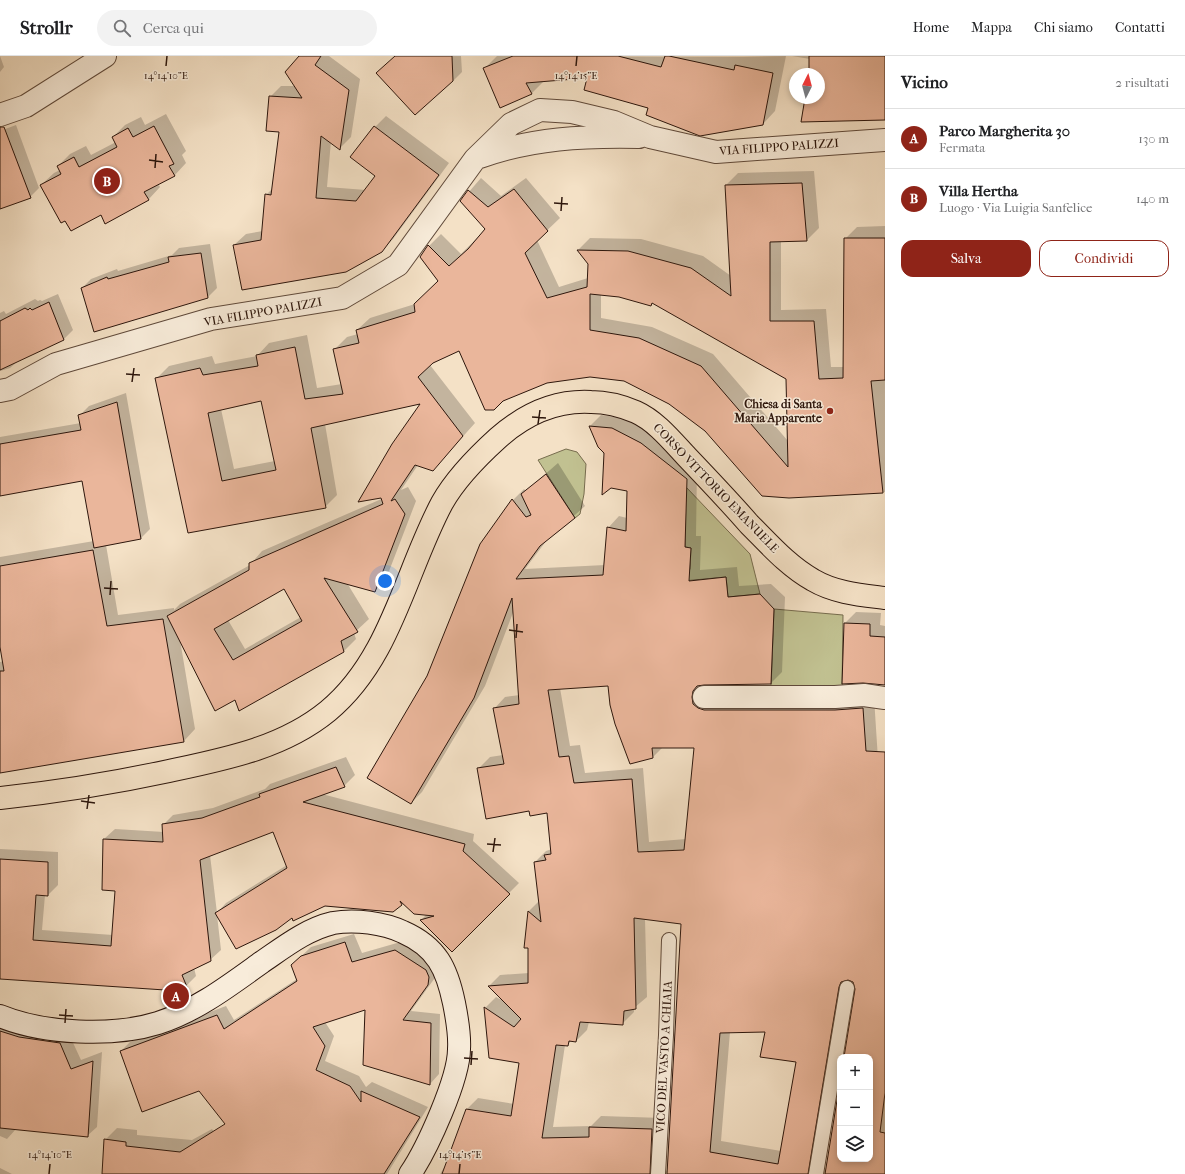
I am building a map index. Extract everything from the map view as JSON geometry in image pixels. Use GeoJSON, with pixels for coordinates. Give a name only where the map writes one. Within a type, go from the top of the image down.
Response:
{"type":"FeatureCollection","features":[{"type":"Feature","properties":{"kind":"main road","name":"CORSO VITTORIO EMANUELE"},"geometry":{"type":"LineString","coordinates":[[0,798],[49,793],[119,782],[217,761],[288,737],[326,713],[345,696],[375,654],[393,619],[410,573],[443,502],[456,482],[469,466],[511,428],[534,413],[556,405],[573,402],[594,402],[611,404],[637,412],[664,433],[772,548],[792,565],[813,580],[833,589],[858,595],[885,598]]}},
{"type":"Feature","properties":{"kind":"street"},"geometry":{"type":"LineString","coordinates":[[0,115],[26,106],[105,56]]}},
{"type":"Feature","properties":{"kind":"street","name":"VIA FILIPPO PALIZZI"},"geometry":{"type":"LineString","coordinates":[[0,391],[10,389],[56,364],[211,319],[342,298],[398,265],[475,159],[511,124],[540,110],[572,112],[614,122],[650,137],[716,152],[885,140]]}},
{"type":"Feature","properties":{"kind":"street","name":"VIA FILIPPO PALIZZI"},"geometry":{"type":"LineString","coordinates":[[475,159],[498,150],[539,141],[584,136],[650,137]]}},
{"type":"Feature","properties":{"kind":"street"},"geometry":{"type":"LineString","coordinates":[[704,697],[836,697],[864,695],[878,702]]}},
{"type":"Feature","properties":{"kind":"street"},"geometry":{"type":"LineString","coordinates":[[0,1016],[17,1022],[65,1030],[103,1031],[137,1028],[164,1020],[215,995],[284,947],[318,928],[332,924],[354,922],[399,930],[419,941],[431,950],[447,974],[456,1013],[459,1050],[456,1068],[432,1134],[410,1174]]}},
{"type":"Feature","properties":{"kind":"lane"},"geometry":{"type":"LineString","coordinates":[[572,112],[581,119],[585,125],[584,136]]}},
{"type":"Feature","properties":{"kind":"lane","name":"VICO DEL VASTO A CHIAIA"},"geometry":{"type":"LineString","coordinates":[[658,1174],[666,1035],[669,940]]}},
{"type":"Feature","properties":{"kind":"lane"},"geometry":{"type":"LineString","coordinates":[[816,1174],[847,988]]}},
{"type":"Feature","properties":{"kind":"green space"},"geometry":{"type":"Polygon","coordinates":[[[566,449],[577,452],[586,464],[584,494],[580,514],[575,518],[538,460],[566,449]]]}},
{"type":"Feature","properties":{"kind":"green space"},"geometry":{"type":"Polygon","coordinates":[[[686,487],[750,554],[760,594],[728,597],[726,577],[683,581],[690,569],[691,548],[685,547],[686,487]]]}},
{"type":"Feature","properties":{"kind":"green space"},"geometry":{"type":"Polygon","coordinates":[[[774,609],[843,615],[842,690],[771,689],[774,609]]]}},
{"type":"Feature","properties":{"kind":"building"},"geometry":{"type":"Polygon","coordinates":[[[299,56],[321,56],[315,65],[349,90],[340,150],[321,136],[316,198],[356,201],[375,176],[350,157],[374,126],[439,175],[382,252],[346,272],[242,290],[233,245],[261,240],[265,194],[271,195],[279,132],[266,131],[269,96],[302,98],[285,72],[299,56]]]}},
{"type":"Feature","properties":{"kind":"building"},"geometry":{"type":"Polygon","coordinates":[[[395,56],[452,56],[453,81],[415,115],[376,73],[395,56]]]}},
{"type":"Feature","properties":{"kind":"building"},"geometry":{"type":"Polygon","coordinates":[[[513,56],[618,56],[661,67],[665,56],[669,56],[734,70],[735,65],[773,73],[763,125],[700,136],[646,115],[648,108],[584,90],[587,78],[526,83],[532,94],[500,108],[483,68],[513,56]]]}},
{"type":"Feature","properties":{"kind":"building"},"geometry":{"type":"Polygon","coordinates":[[[809,56],[885,56],[885,120],[801,122],[804,104],[825,104],[825,68],[809,68],[809,56]]]}},
{"type":"Feature","properties":{"kind":"building"},"geometry":{"type":"Polygon","coordinates":[[[154,126],[174,164],[169,166],[175,176],[144,192],[149,200],[105,224],[101,215],[71,231],[65,221],[61,223],[40,185],[61,174],[57,166],[74,157],[79,167],[117,147],[112,137],[128,128],[133,137],[154,126]]]}},
{"type":"Feature","properties":{"kind":"building"},"geometry":{"type":"Polygon","coordinates":[[[0,127],[4,127],[31,198],[0,209],[0,127]]]}},
{"type":"Feature","properties":{"kind":"building"},"geometry":{"type":"Polygon","coordinates":[[[802,183],[807,241],[770,242],[770,321],[814,321],[819,379],[843,378],[844,238],[885,238],[885,380],[871,381],[883,493],[789,498],[762,496],[705,431],[669,404],[624,381],[590,377],[547,383],[503,401],[494,410],[485,410],[459,351],[433,363],[418,377],[463,436],[433,471],[415,465],[391,501],[395,499],[405,514],[375,592],[324,578],[358,632],[341,641],[344,652],[239,711],[235,700],[215,711],[167,616],[249,570],[249,563],[383,504],[381,498],[358,502],[392,444],[420,404],[311,428],[326,508],[188,533],[155,378],[200,368],[203,375],[258,366],[256,355],[295,347],[305,399],[343,394],[333,349],[359,343],[356,330],[415,312],[414,304],[438,281],[420,257],[428,245],[449,266],[468,249],[485,229],[460,201],[468,190],[488,207],[514,189],[548,231],[525,253],[547,298],[587,287],[588,264],[577,250],[628,251],[691,268],[731,296],[725,185],[802,183]],[[590,294],[590,330],[639,338],[701,366],[788,467],[786,379],[652,303],[651,306],[619,297],[590,294]],[[261,401],[208,413],[222,481],[276,470],[261,401]],[[284,589],[214,629],[233,660],[302,621],[284,589]]]}},
{"type":"Feature","properties":{"kind":"building"},"geometry":{"type":"Polygon","coordinates":[[[201,253],[208,298],[94,332],[81,288],[107,277],[108,279],[169,262],[168,257],[201,253]]]}},
{"type":"Feature","properties":{"kind":"building"},"geometry":{"type":"Polygon","coordinates":[[[49,302],[64,340],[0,370],[0,321],[25,308],[28,310],[30,308],[32,310],[49,302]]]}},
{"type":"Feature","properties":{"kind":"building"},"geometry":{"type":"Polygon","coordinates":[[[117,402],[141,539],[94,548],[82,481],[0,496],[0,444],[81,430],[78,415],[117,402]]]}},
{"type":"Feature","properties":{"kind":"building"},"geometry":{"type":"Polygon","coordinates":[[[589,426],[612,428],[641,443],[687,479],[685,547],[691,548],[689,581],[726,577],[728,597],[760,594],[774,609],[771,684],[697,686],[693,691],[693,704],[704,710],[835,710],[863,708],[866,751],[885,752],[885,1093],[880,1132],[885,1133],[885,1174],[825,1174],[837,1100],[837,1162],[873,1162],[873,1054],[844,1054],[855,989],[853,982],[848,980],[841,982],[839,987],[808,1174],[667,1174],[681,924],[634,918],[636,1009],[624,1011],[623,1025],[580,1022],[576,1042],[569,1041],[568,1046],[556,1045],[542,1138],[589,1137],[589,1127],[652,1129],[650,1174],[442,1174],[466,1109],[511,1116],[519,1063],[489,1058],[484,1007],[514,1027],[521,1019],[488,986],[528,983],[528,948],[524,948],[528,911],[541,922],[534,862],[546,860],[544,855],[551,854],[547,813],[530,816],[529,811],[486,819],[477,768],[504,764],[493,708],[519,704],[512,598],[474,698],[411,804],[367,778],[427,676],[480,544],[512,499],[526,517],[531,515],[521,494],[546,474],[575,518],[540,546],[516,579],[603,575],[607,527],[626,531],[627,491],[611,488],[602,495],[604,453],[598,447],[589,426]],[[608,686],[548,690],[559,757],[569,756],[574,783],[632,779],[638,852],[684,850],[694,748],[652,748],[653,758],[630,764],[615,724],[610,705],[608,686]],[[765,1032],[720,1033],[710,1152],[778,1164],[796,1062],[760,1057],[765,1032]]]}},
{"type":"Feature","properties":{"kind":"building"},"geometry":{"type":"Polygon","coordinates":[[[93,550],[107,626],[163,619],[184,742],[0,773],[0,671],[4,671],[0,647],[0,566],[93,550]]]}},
{"type":"Feature","properties":{"kind":"building"},"geometry":{"type":"Polygon","coordinates":[[[844,623],[870,624],[870,636],[885,637],[885,685],[863,683],[842,684],[844,623]]]}},
{"type":"Feature","properties":{"kind":"building"},"geometry":{"type":"Polygon","coordinates":[[[336,767],[345,787],[303,802],[465,844],[463,851],[510,894],[452,952],[420,920],[434,916],[414,914],[400,901],[402,905],[393,912],[325,906],[293,921],[292,918],[276,930],[236,949],[215,913],[287,868],[273,832],[200,860],[211,961],[182,975],[187,987],[164,999],[165,990],[0,979],[0,859],[48,862],[48,896],[36,895],[33,940],[111,946],[115,891],[102,890],[103,839],[163,842],[162,824],[202,818],[260,797],[259,794],[336,767]]]}},
{"type":"Feature","properties":{"kind":"building"},"geometry":{"type":"Polygon","coordinates":[[[345,942],[352,962],[395,950],[426,970],[429,977],[428,985],[403,1020],[431,1023],[430,1085],[363,1065],[365,1010],[313,1027],[325,1046],[316,1070],[350,1086],[361,1102],[361,1091],[420,1117],[384,1174],[102,1174],[104,1139],[126,1142],[126,1146],[180,1152],[225,1124],[199,1091],[142,1112],[120,1051],[217,1015],[224,1029],[297,981],[291,965],[301,956],[345,942]]]}},
{"type":"Feature","properties":{"kind":"building"},"geometry":{"type":"Polygon","coordinates":[[[0,1031],[19,1037],[60,1043],[71,1069],[93,1061],[88,1137],[0,1128],[0,1031]]]}},
{"type":"Feature","properties":{"kind":"place","name":"Villa Hertha"},"geometry":{"type":"Point","coordinates":[107,181]}},
{"type":"Feature","properties":{"kind":"place","name":"Chiesa di Santa Maria Apparente"},"geometry":{"type":"Point","coordinates":[830,411]}},
{"type":"Feature","properties":{"kind":"place","name":"Parco Margherita 30"},"geometry":{"type":"Point","coordinates":[176,996]}}]}
